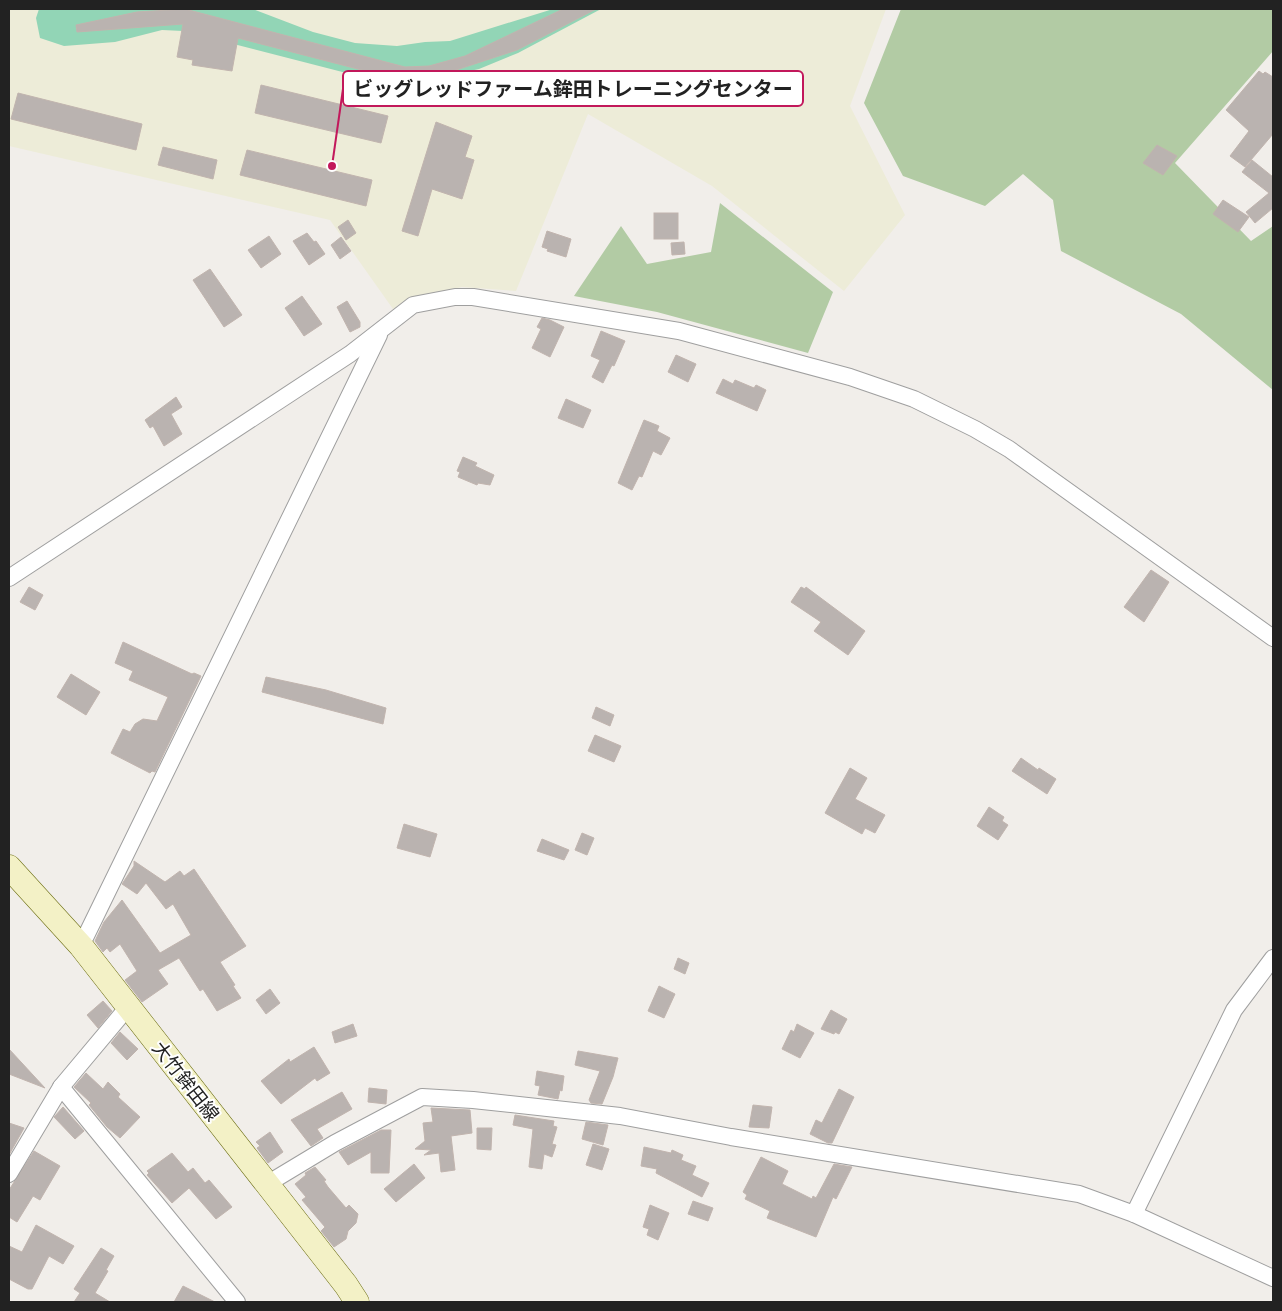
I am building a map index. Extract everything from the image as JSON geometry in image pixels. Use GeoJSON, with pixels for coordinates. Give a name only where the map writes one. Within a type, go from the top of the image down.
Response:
{"type":"FeatureCollection","features":[{"type":"Feature","properties":{"kind":"main road","name":"大竹鉾田線"},"geometry":{"type":"LineString","coordinates":[[9,866],[81,946],[346,1284],[357,1302]]}},
{"type":"Feature","properties":{"kind":"street"},"geometry":{"type":"LineString","coordinates":[[9,578],[342,360],[413,305],[455,297],[473,297],[679,331],[850,377],[914,399],[1009,449],[1273,638]]}},
{"type":"Feature","properties":{"kind":"street"},"geometry":{"type":"LineString","coordinates":[[81,946],[382,330]]}},
{"type":"Feature","properties":{"kind":"street"},"geometry":{"type":"LineString","coordinates":[[1134,1214],[1234,1010],[1273,958]]}},
{"type":"Feature","properties":{"kind":"street"},"geometry":{"type":"LineString","coordinates":[[9,1174],[61,1087],[128,1007]]}},
{"type":"Feature","properties":{"kind":"street"},"geometry":{"type":"LineString","coordinates":[[61,1087],[236,1302]]}},
{"type":"Feature","properties":{"kind":"street"},"geometry":{"type":"LineString","coordinates":[[268,1184],[335,1144],[422,1097],[473,1100],[620,1116],[731,1137],[878,1159],[1079,1194],[1134,1214],[1273,1278]]}},
{"type":"Feature","properties":{"kind":"green space"},"geometry":{"type":"Polygon","coordinates":[[[9,9],[886,9],[850,106],[905,215],[844,291],[712,186],[588,114],[516,291],[462,287],[409,298],[393,309],[330,220],[9,146],[9,9]]]}},
{"type":"Feature","properties":{"kind":"green space"},"geometry":{"type":"Polygon","coordinates":[[[39,9],[253,9],[313,32],[355,43],[397,46],[450,41],[553,9],[601,9],[518,53],[479,69],[416,83],[358,76],[183,31],[162,30],[115,42],[64,46],[40,38],[36,18],[39,9]]]}},
{"type":"Feature","properties":{"kind":"green space"},"geometry":{"type":"Polygon","coordinates":[[[901,9],[1273,9],[1273,51],[1175,163],[1251,241],[1273,226],[1273,390],[1181,314],[1061,251],[1053,200],[1023,174],[985,206],[903,176],[864,103],[901,9]]]}},
{"type":"Feature","properties":{"kind":"green space"},"geometry":{"type":"Polygon","coordinates":[[[720,203],[833,292],[808,353],[657,312],[574,296],[621,226],[647,264],[711,252],[720,203]]]}},
{"type":"Feature","properties":{"kind":"building"},"geometry":{"type":"Polygon","coordinates":[[[185,9],[405,67],[429,66],[465,56],[563,9],[596,9],[517,50],[453,71],[453,75],[404,79],[381,75],[238,38],[232,71],[192,65],[193,60],[177,57],[183,24],[77,32],[76,25],[137,12],[185,9]]]}},
{"type":"Feature","properties":{"kind":"building"},"geometry":{"type":"Polygon","coordinates":[[[1259,71],[1273,77],[1273,134],[1245,167],[1230,156],[1249,131],[1226,110],[1259,71]]]}},
{"type":"Feature","properties":{"kind":"building"},"geometry":{"type":"Polygon","coordinates":[[[261,85],[388,116],[381,143],[255,113],[261,85]]]}},
{"type":"Feature","properties":{"kind":"building"},"geometry":{"type":"Polygon","coordinates":[[[18,93],[142,124],[136,150],[11,119],[18,93]]]}},
{"type":"Feature","properties":{"kind":"building"},"geometry":{"type":"Polygon","coordinates":[[[436,122],[472,136],[465,157],[474,160],[462,199],[432,189],[418,236],[402,231],[436,122]]]}},
{"type":"Feature","properties":{"kind":"building"},"geometry":{"type":"Polygon","coordinates":[[[1157,145],[1177,156],[1163,175],[1143,163],[1157,145]]]}},
{"type":"Feature","properties":{"kind":"building"},"geometry":{"type":"Polygon","coordinates":[[[163,147],[217,160],[213,179],[158,165],[163,147]]]}},
{"type":"Feature","properties":{"kind":"building"},"geometry":{"type":"Polygon","coordinates":[[[247,150],[372,180],[366,206],[240,175],[247,150]]]}},
{"type":"Feature","properties":{"kind":"building"},"geometry":{"type":"Polygon","coordinates":[[[1252,160],[1273,177],[1273,208],[1255,223],[1246,212],[1269,193],[1242,172],[1252,160]]]}},
{"type":"Feature","properties":{"kind":"building"},"geometry":{"type":"Polygon","coordinates":[[[1223,200],[1249,217],[1238,232],[1213,214],[1223,200]]]}},
{"type":"Feature","properties":{"kind":"building"},"geometry":{"type":"Polygon","coordinates":[[[654,213],[678,213],[678,239],[654,239],[654,213]]]}},
{"type":"Feature","properties":{"kind":"building"},"geometry":{"type":"Polygon","coordinates":[[[348,220],[356,233],[346,240],[338,227],[348,220]]]}},
{"type":"Feature","properties":{"kind":"building"},"geometry":{"type":"Polygon","coordinates":[[[547,231],[571,239],[566,257],[547,251],[548,249],[542,247],[547,231]]]}},
{"type":"Feature","properties":{"kind":"building"},"geometry":{"type":"Polygon","coordinates":[[[307,233],[314,242],[316,241],[325,254],[309,265],[293,241],[307,233]]]}},
{"type":"Feature","properties":{"kind":"building"},"geometry":{"type":"Polygon","coordinates":[[[269,236],[281,254],[261,268],[248,250],[269,236]]]}},
{"type":"Feature","properties":{"kind":"building"},"geometry":{"type":"Polygon","coordinates":[[[341,237],[351,251],[340,259],[331,245],[341,237]]]}},
{"type":"Feature","properties":{"kind":"building"},"geometry":{"type":"Polygon","coordinates":[[[684,242],[685,254],[672,255],[671,243],[684,242]]]}},
{"type":"Feature","properties":{"kind":"building"},"geometry":{"type":"Polygon","coordinates":[[[210,269],[242,315],[224,327],[193,280],[210,269]]]}},
{"type":"Feature","properties":{"kind":"building"},"geometry":{"type":"Polygon","coordinates":[[[302,296],[322,324],[304,336],[285,308],[302,296]]]}},
{"type":"Feature","properties":{"kind":"building"},"geometry":{"type":"Polygon","coordinates":[[[347,301],[360,322],[360,327],[350,332],[337,307],[347,301]]]}},
{"type":"Feature","properties":{"kind":"building"},"geometry":{"type":"Polygon","coordinates":[[[542,318],[564,327],[550,357],[532,348],[541,329],[537,327],[542,318]]]}},
{"type":"Feature","properties":{"kind":"building"},"geometry":{"type":"Polygon","coordinates":[[[601,331],[625,341],[614,366],[612,365],[603,383],[592,377],[600,360],[591,356],[601,331]]]}},
{"type":"Feature","properties":{"kind":"building"},"geometry":{"type":"Polygon","coordinates":[[[676,355],[696,364],[688,382],[668,372],[676,355]]]}},
{"type":"Feature","properties":{"kind":"building"},"geometry":{"type":"Polygon","coordinates":[[[723,379],[733,384],[735,380],[754,388],[756,385],[766,390],[757,411],[716,393],[723,379]]]}},
{"type":"Feature","properties":{"kind":"building"},"geometry":{"type":"Polygon","coordinates":[[[176,397],[182,407],[171,414],[182,434],[164,446],[153,426],[150,428],[145,420],[176,397]]]}},
{"type":"Feature","properties":{"kind":"building"},"geometry":{"type":"Polygon","coordinates":[[[566,399],[591,410],[583,428],[558,418],[566,399]]]}},
{"type":"Feature","properties":{"kind":"building"},"geometry":{"type":"Polygon","coordinates":[[[644,420],[659,426],[657,431],[670,438],[661,455],[653,451],[642,477],[639,476],[632,490],[618,483],[644,420]]]}},
{"type":"Feature","properties":{"kind":"building"},"geometry":{"type":"Polygon","coordinates":[[[463,457],[477,463],[475,466],[494,475],[490,485],[478,483],[477,485],[458,477],[460,472],[457,471],[463,457]]]}},
{"type":"Feature","properties":{"kind":"building"},"geometry":{"type":"Polygon","coordinates":[[[1151,570],[1169,582],[1144,622],[1124,607],[1151,570]]]}},
{"type":"Feature","properties":{"kind":"building"},"geometry":{"type":"Polygon","coordinates":[[[29,587],[43,595],[35,610],[20,602],[29,587]]]}},
{"type":"Feature","properties":{"kind":"building"},"geometry":{"type":"Polygon","coordinates":[[[801,587],[805,589],[806,587],[865,631],[848,655],[814,631],[821,622],[791,602],[801,587]]]}},
{"type":"Feature","properties":{"kind":"building"},"geometry":{"type":"Polygon","coordinates":[[[123,642],[192,674],[201,676],[155,772],[152,771],[150,773],[111,753],[123,729],[130,732],[135,724],[143,719],[157,721],[168,697],[129,680],[133,671],[115,663],[123,642]]]}},
{"type":"Feature","properties":{"kind":"building"},"geometry":{"type":"Polygon","coordinates":[[[71,674],[100,692],[86,715],[57,697],[71,674]]]}},
{"type":"Feature","properties":{"kind":"building"},"geometry":{"type":"Polygon","coordinates":[[[266,677],[326,690],[386,708],[383,724],[262,692],[266,677]]]}},
{"type":"Feature","properties":{"kind":"building"},"geometry":{"type":"Polygon","coordinates":[[[596,707],[614,715],[610,726],[592,718],[596,707]]]}},
{"type":"Feature","properties":{"kind":"building"},"geometry":{"type":"Polygon","coordinates":[[[595,735],[621,746],[614,762],[588,751],[595,735]]]}},
{"type":"Feature","properties":{"kind":"building"},"geometry":{"type":"Polygon","coordinates":[[[1021,758],[1038,770],[1039,768],[1056,779],[1047,794],[1012,771],[1021,758]]]}},
{"type":"Feature","properties":{"kind":"building"},"geometry":{"type":"Polygon","coordinates":[[[850,768],[867,778],[855,799],[885,815],[875,833],[865,828],[862,834],[825,813],[850,768]]]}},
{"type":"Feature","properties":{"kind":"building"},"geometry":{"type":"Polygon","coordinates":[[[989,807],[1004,817],[1002,821],[1008,825],[998,840],[977,826],[989,807]]]}},
{"type":"Feature","properties":{"kind":"building"},"geometry":{"type":"Polygon","coordinates":[[[404,824],[437,834],[430,857],[397,848],[404,824]]]}},
{"type":"Feature","properties":{"kind":"building"},"geometry":{"type":"Polygon","coordinates":[[[582,833],[594,838],[587,855],[575,850],[582,833]]]}},
{"type":"Feature","properties":{"kind":"building"},"geometry":{"type":"Polygon","coordinates":[[[542,839],[569,850],[564,860],[537,851],[542,839]]]}},
{"type":"Feature","properties":{"kind":"building"},"geometry":{"type":"Polygon","coordinates":[[[134,861],[165,882],[180,871],[184,876],[194,869],[246,946],[220,962],[241,998],[217,1011],[203,989],[200,991],[179,958],[158,970],[168,984],[142,1002],[125,980],[137,971],[120,944],[110,952],[107,948],[103,952],[95,941],[104,922],[122,900],[160,953],[191,935],[173,904],[166,909],[146,883],[137,894],[122,884],[134,866],[134,861]]]}},
{"type":"Feature","properties":{"kind":"building"},"geometry":{"type":"Polygon","coordinates":[[[678,958],[689,963],[685,974],[674,969],[678,958]]]}},
{"type":"Feature","properties":{"kind":"building"},"geometry":{"type":"Polygon","coordinates":[[[659,986],[675,994],[664,1018],[648,1011],[659,986]]]}},
{"type":"Feature","properties":{"kind":"building"},"geometry":{"type":"Polygon","coordinates":[[[270,989],[280,1003],[266,1014],[256,1000],[270,989]]]}},
{"type":"Feature","properties":{"kind":"building"},"geometry":{"type":"Polygon","coordinates":[[[103,1001],[112,1011],[98,1028],[87,1015],[103,1001]]]}},
{"type":"Feature","properties":{"kind":"building"},"geometry":{"type":"Polygon","coordinates":[[[831,1010],[847,1019],[839,1034],[821,1029],[831,1010]]]}},
{"type":"Feature","properties":{"kind":"building"},"geometry":{"type":"Polygon","coordinates":[[[353,1024],[357,1036],[335,1043],[332,1032],[353,1024]]]}},
{"type":"Feature","properties":{"kind":"building"},"geometry":{"type":"Polygon","coordinates":[[[797,1024],[814,1033],[800,1058],[782,1049],[791,1030],[794,1032],[797,1024]]]}},
{"type":"Feature","properties":{"kind":"building"},"geometry":{"type":"Polygon","coordinates":[[[120,1032],[138,1049],[127,1060],[111,1043],[120,1032]]]}},
{"type":"Feature","properties":{"kind":"building"},"geometry":{"type":"Polygon","coordinates":[[[314,1047],[330,1073],[317,1081],[315,1078],[281,1104],[261,1081],[289,1059],[290,1062],[314,1047]]]}},
{"type":"Feature","properties":{"kind":"building"},"geometry":{"type":"Polygon","coordinates":[[[9,1049],[45,1088],[9,1074],[9,1049]]]}},
{"type":"Feature","properties":{"kind":"building"},"geometry":{"type":"Polygon","coordinates":[[[578,1051],[618,1058],[613,1077],[602,1104],[591,1103],[589,1100],[600,1071],[575,1065],[578,1051]]]}},
{"type":"Feature","properties":{"kind":"building"},"geometry":{"type":"Polygon","coordinates":[[[537,1071],[564,1076],[562,1091],[560,1090],[558,1099],[538,1095],[540,1086],[535,1085],[537,1071]]]}},
{"type":"Feature","properties":{"kind":"building"},"geometry":{"type":"Polygon","coordinates":[[[86,1073],[103,1089],[108,1082],[120,1094],[118,1097],[140,1117],[120,1138],[107,1127],[89,1105],[91,1103],[74,1087],[86,1073]]]}},
{"type":"Feature","properties":{"kind":"building"},"geometry":{"type":"Polygon","coordinates":[[[369,1088],[387,1090],[386,1104],[368,1102],[369,1088]]]}},
{"type":"Feature","properties":{"kind":"building"},"geometry":{"type":"Polygon","coordinates":[[[839,1089],[854,1097],[832,1143],[828,1143],[810,1134],[816,1120],[822,1123],[839,1089]]]}},
{"type":"Feature","properties":{"kind":"building"},"geometry":{"type":"Polygon","coordinates":[[[342,1092],[352,1109],[317,1129],[323,1138],[311,1146],[291,1120],[342,1092]]]}},
{"type":"Feature","properties":{"kind":"building"},"geometry":{"type":"Polygon","coordinates":[[[753,1105],[772,1107],[769,1128],[749,1127],[753,1105]]]}},
{"type":"Feature","properties":{"kind":"building"},"geometry":{"type":"Polygon","coordinates":[[[63,1107],[84,1131],[75,1139],[54,1117],[63,1107]]]}},
{"type":"Feature","properties":{"kind":"building"},"geometry":{"type":"Polygon","coordinates":[[[431,1108],[470,1110],[472,1133],[451,1136],[455,1170],[441,1172],[439,1153],[424,1155],[431,1150],[415,1149],[425,1141],[423,1123],[433,1122],[431,1108]]]}},
{"type":"Feature","properties":{"kind":"building"},"geometry":{"type":"Polygon","coordinates":[[[515,1115],[554,1121],[553,1126],[557,1127],[552,1144],[556,1145],[552,1157],[544,1154],[542,1169],[529,1167],[533,1129],[513,1125],[515,1115]]]}},
{"type":"Feature","properties":{"kind":"building"},"geometry":{"type":"Polygon","coordinates":[[[586,1122],[608,1125],[603,1145],[582,1139],[586,1122]]]}},
{"type":"Feature","properties":{"kind":"building"},"geometry":{"type":"Polygon","coordinates":[[[9,1123],[24,1128],[9,1155],[9,1123]]]}},
{"type":"Feature","properties":{"kind":"building"},"geometry":{"type":"Polygon","coordinates":[[[477,1128],[492,1128],[491,1150],[477,1149],[477,1128]]]}},
{"type":"Feature","properties":{"kind":"building"},"geometry":{"type":"Polygon","coordinates":[[[381,1130],[391,1130],[389,1173],[371,1173],[371,1152],[348,1165],[339,1152],[381,1130]]]}},
{"type":"Feature","properties":{"kind":"building"},"geometry":{"type":"Polygon","coordinates":[[[270,1132],[283,1152],[268,1163],[257,1148],[260,1146],[256,1142],[270,1132]]]}},
{"type":"Feature","properties":{"kind":"building"},"geometry":{"type":"Polygon","coordinates":[[[593,1144],[609,1149],[602,1170],[586,1165],[593,1144]]]}},
{"type":"Feature","properties":{"kind":"building"},"geometry":{"type":"Polygon","coordinates":[[[644,1147],[671,1153],[672,1150],[683,1155],[681,1160],[696,1166],[692,1175],[709,1183],[702,1197],[656,1173],[657,1169],[641,1166],[644,1147]]]}},
{"type":"Feature","properties":{"kind":"building"},"geometry":{"type":"Polygon","coordinates":[[[34,1151],[60,1166],[40,1200],[33,1196],[17,1222],[9,1217],[9,1190],[34,1151]]]}},
{"type":"Feature","properties":{"kind":"building"},"geometry":{"type":"Polygon","coordinates":[[[172,1153],[188,1172],[193,1168],[205,1183],[209,1180],[232,1207],[216,1219],[189,1188],[172,1203],[147,1175],[149,1173],[147,1171],[172,1153]]]}},
{"type":"Feature","properties":{"kind":"building"},"geometry":{"type":"Polygon","coordinates":[[[761,1157],[788,1171],[782,1184],[812,1199],[813,1196],[816,1198],[834,1164],[852,1167],[836,1199],[833,1197],[816,1237],[767,1218],[770,1211],[745,1199],[747,1195],[743,1192],[761,1157]]]}},
{"type":"Feature","properties":{"kind":"building"},"geometry":{"type":"Polygon","coordinates":[[[414,1164],[425,1178],[396,1202],[384,1189],[414,1164]]]}},
{"type":"Feature","properties":{"kind":"building"},"geometry":{"type":"Polygon","coordinates":[[[315,1167],[326,1180],[324,1181],[328,1187],[346,1208],[349,1205],[358,1214],[356,1223],[348,1231],[346,1239],[334,1247],[321,1231],[325,1227],[302,1200],[306,1197],[295,1184],[306,1175],[305,1173],[315,1167]]]}},
{"type":"Feature","properties":{"kind":"building"},"geometry":{"type":"Polygon","coordinates":[[[693,1201],[713,1208],[708,1221],[688,1214],[693,1201]]]}},
{"type":"Feature","properties":{"kind":"building"},"geometry":{"type":"Polygon","coordinates":[[[650,1205],[669,1213],[658,1240],[647,1235],[649,1229],[643,1227],[650,1205]]]}},
{"type":"Feature","properties":{"kind":"building"},"geometry":{"type":"Polygon","coordinates":[[[36,1225],[74,1246],[63,1264],[49,1256],[32,1289],[28,1289],[9,1279],[9,1246],[22,1252],[36,1225]]]}},
{"type":"Feature","properties":{"kind":"building"},"geometry":{"type":"Polygon","coordinates":[[[101,1248],[114,1256],[106,1270],[108,1271],[95,1293],[110,1302],[74,1302],[80,1293],[74,1289],[101,1248]]]}},
{"type":"Feature","properties":{"kind":"building"},"geometry":{"type":"Polygon","coordinates":[[[183,1286],[215,1302],[174,1302],[183,1286]]]}},
{"type":"Feature","properties":{"kind":"place","name":"ビッグレッドファーム鉾田トレーニングセンター"},"geometry":{"type":"Point","coordinates":[332,166]}}]}
